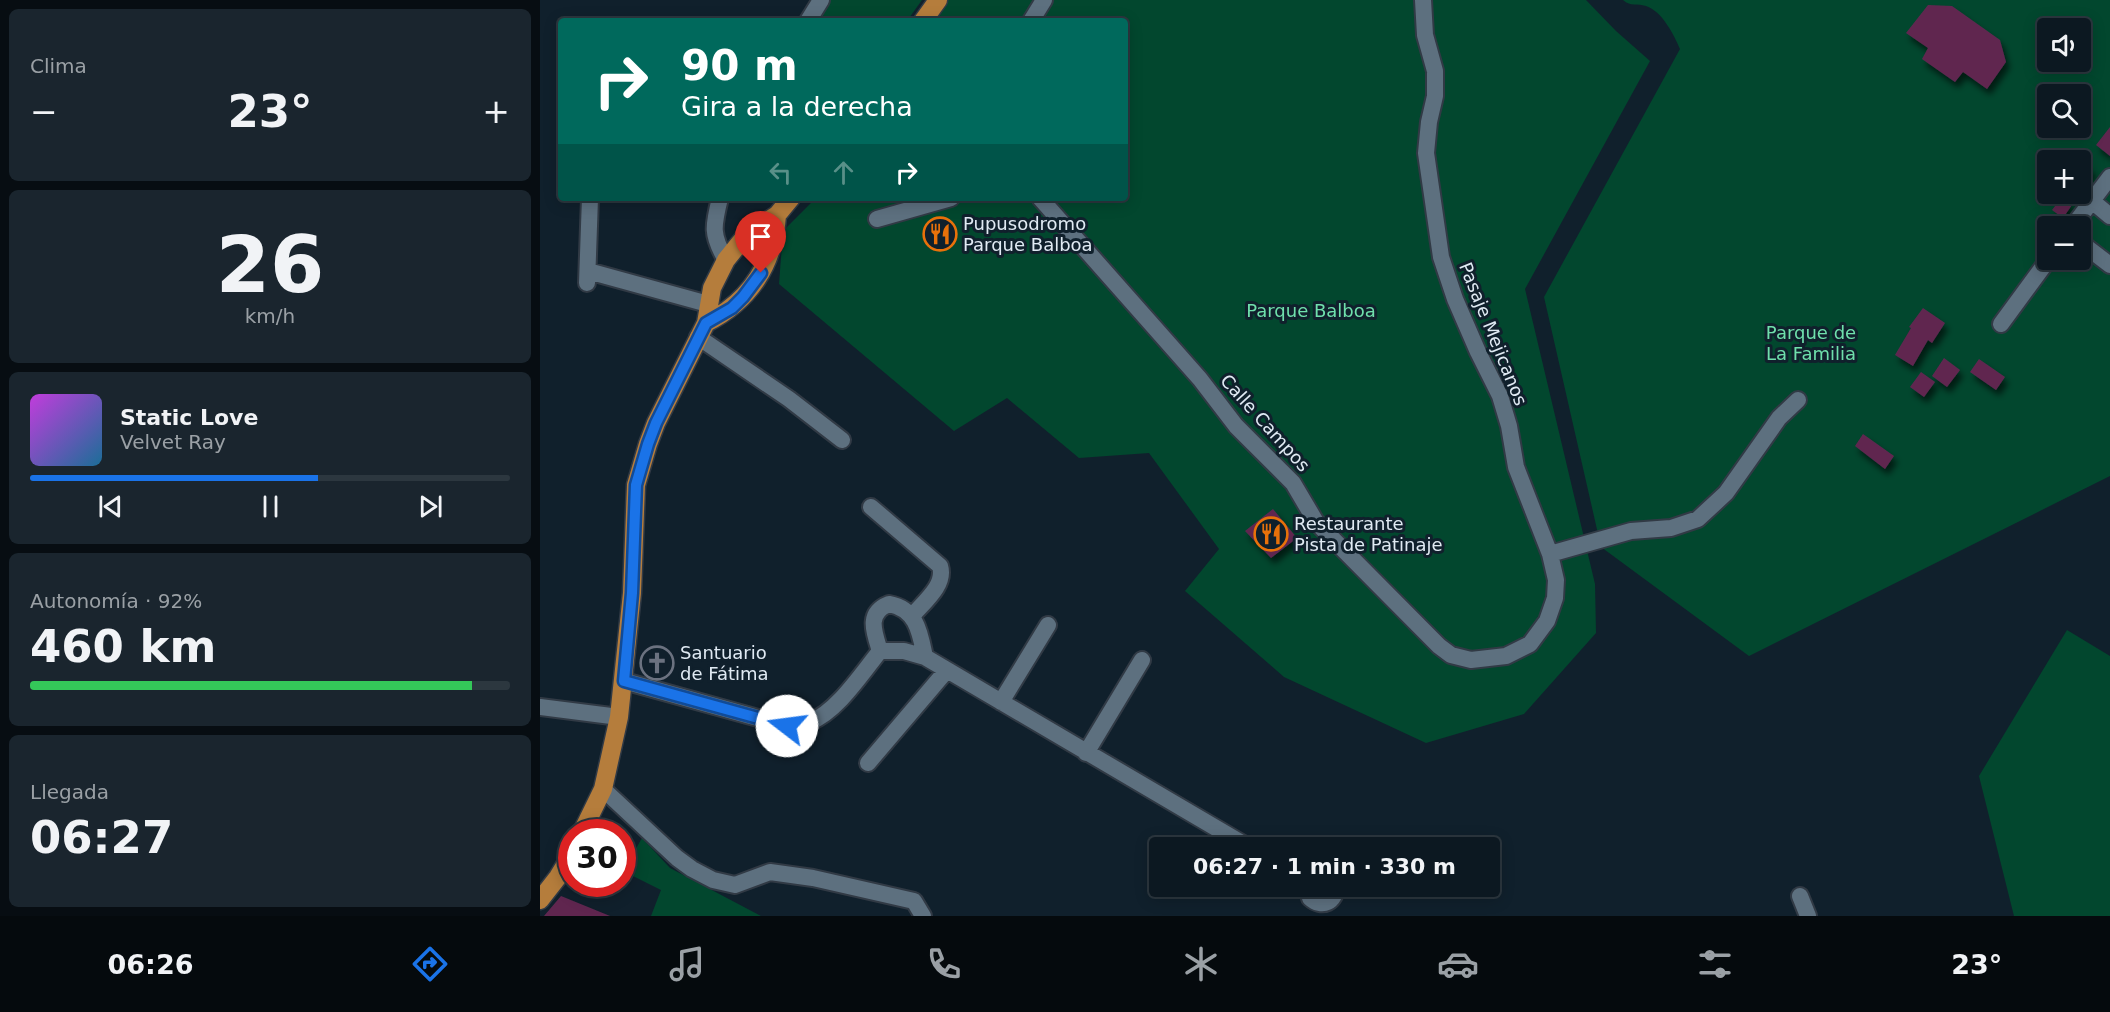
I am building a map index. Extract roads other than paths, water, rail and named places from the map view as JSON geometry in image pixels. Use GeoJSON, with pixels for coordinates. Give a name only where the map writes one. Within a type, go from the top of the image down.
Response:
{"type":"FeatureCollection","features":[{"type":"Feature","properties":{"kind":"main road"},"geometry":{"type":"LineString","coordinates":[[925,18],[938,0]]}},
{"type":"Feature","properties":{"kind":"main road"},"geometry":{"type":"LineString","coordinates":[[588,819],[603,789],[619,717],[632,593],[636,485],[656,423],[702,330],[715,281],[726,260],[753,230],[777,215],[789,201]]}},
{"type":"Feature","properties":{"kind":"main road"},"geometry":{"type":"LineString","coordinates":[[702,330],[732,308],[753,286],[768,260],[777,215]]}},
{"type":"Feature","properties":{"kind":"main road"},"geometry":{"type":"LineString","coordinates":[[540,900],[558,877]]}},
{"type":"Feature","properties":{"kind":"street"},"geometry":{"type":"LineString","coordinates":[[810,18],[821,0]]}},
{"type":"Feature","properties":{"kind":"street"},"geometry":{"type":"LineString","coordinates":[[1033,18],[1044,0]]}},
{"type":"Feature","properties":{"kind":"street","name":"Pasaje Mejicanos"},"geometry":{"type":"LineString","coordinates":[[1423,0],[1425,35],[1435,71],[1436,96],[1429,122],[1426,153],[1441,257],[1468,331],[1500,396],[1509,426],[1516,468],[1550,554],[1556,580],[1555,598],[1547,621],[1530,644],[1506,656]]}},
{"type":"Feature","properties":{"kind":"street"},"geometry":{"type":"LineString","coordinates":[[2081,216],[2110,177]]}},
{"type":"Feature","properties":{"kind":"street"},"geometry":{"type":"LineString","coordinates":[[590,201],[588,277],[708,303]]}},
{"type":"Feature","properties":{"kind":"street"},"geometry":{"type":"LineString","coordinates":[[719,201],[714,239],[726,260]]}},
{"type":"Feature","properties":{"kind":"street"},"geometry":{"type":"LineString","coordinates":[[878,219],[941,201]]}},
{"type":"Feature","properties":{"kind":"street","name":"Calle Campos"},"geometry":{"type":"LineString","coordinates":[[1043,201],[1200,379],[1236,426],[1293,483],[1316,522],[1439,646],[1451,655],[1471,660],[1506,656]]}},
{"type":"Feature","properties":{"kind":"street"},"geometry":{"type":"LineString","coordinates":[[2092,201],[2110,216]]}},
{"type":"Feature","properties":{"kind":"street"},"geometry":{"type":"LineString","coordinates":[[2091,250],[2110,265]]}},
{"type":"Feature","properties":{"kind":"street"},"geometry":{"type":"LineString","coordinates":[[2001,324],[2041,270]]}},
{"type":"Feature","properties":{"kind":"street"},"geometry":{"type":"LineString","coordinates":[[702,330],[842,440]]}},
{"type":"Feature","properties":{"kind":"street"},"geometry":{"type":"LineString","coordinates":[[1550,554],[1631,531],[1671,528],[1698,519],[1726,493],[1779,418],[1798,400]]}},
{"type":"Feature","properties":{"kind":"street"},"geometry":{"type":"LineString","coordinates":[[871,507],[940,566],[943,574],[939,585],[912,616]]}},
{"type":"Feature","properties":{"kind":"street"},"geometry":{"type":"LineString","coordinates":[[880,651],[873,629],[874,616],[880,607],[889,604],[896,605],[916,621],[925,657]]}},
{"type":"Feature","properties":{"kind":"street"},"geometry":{"type":"LineString","coordinates":[[1001,702],[1048,625]]}},
{"type":"Feature","properties":{"kind":"street"},"geometry":{"type":"LineString","coordinates":[[624,681],[787,726],[811,722],[837,703],[880,651]]}},
{"type":"Feature","properties":{"kind":"street"},"geometry":{"type":"LineString","coordinates":[[880,651],[904,651],[925,657],[1231,837]]}},
{"type":"Feature","properties":{"kind":"street"},"geometry":{"type":"LineString","coordinates":[[1086,753],[1142,660]]}},
{"type":"Feature","properties":{"kind":"street"},"geometry":{"type":"LineString","coordinates":[[868,763],[947,670]]}},
{"type":"Feature","properties":{"kind":"street"},"geometry":{"type":"LineString","coordinates":[[540,707],[619,717]]}},
{"type":"Feature","properties":{"kind":"street"},"geometry":{"type":"LineString","coordinates":[[603,789],[677,858],[713,880],[735,885],[770,872],[813,878],[914,901],[923,916]]}},
{"type":"Feature","properties":{"kind":"street"},"geometry":{"type":"LineString","coordinates":[[1800,896],[1808,916]]}},
{"type":"Feature","properties":{"kind":"street"},"geometry":{"type":"LineString","coordinates":[[1312,901],[1328,903],[1333,897]]}},
{"type":"Feature","properties":{"kind":"place","name":"Pupusodromo Parque Balboa"},"geometry":{"type":"Point","coordinates":[940,234]}},
{"type":"Feature","properties":{"kind":"place","name":"Restaurante Pista de Patinaje"},"geometry":{"type":"Point","coordinates":[1271,534]}},
{"type":"Feature","properties":{"kind":"place","name":"Santuario de Fátima"},"geometry":{"type":"Point","coordinates":[657,663]}},
{"type":"Feature","properties":{"kind":"park label","name":"Parque Balboa"},"geometry":{"type":"Point","coordinates":[1311,311]}},
{"type":"Feature","properties":{"kind":"park label","name":"Parque de La Familia"},"geometry":{"type":"Point","coordinates":[1811,343]}}]}
